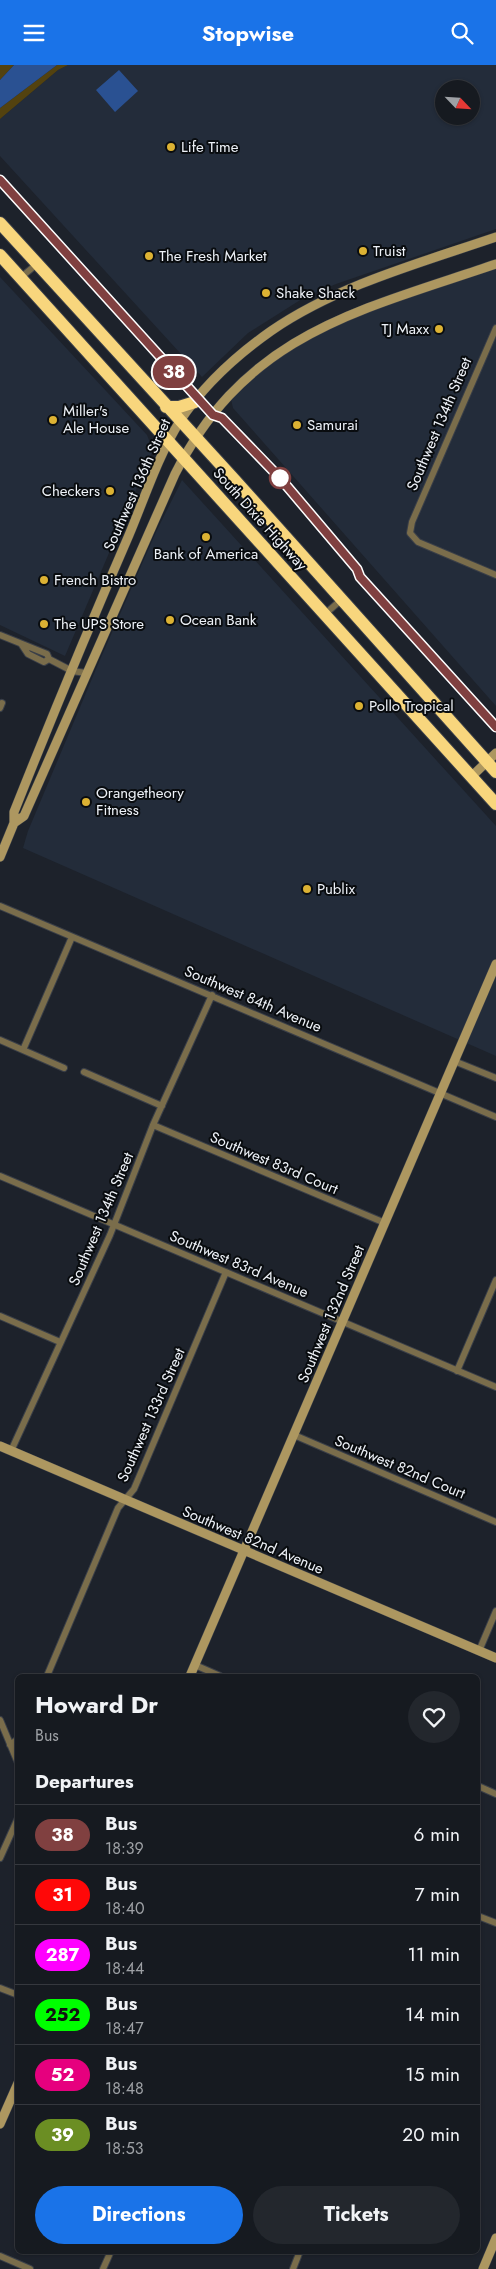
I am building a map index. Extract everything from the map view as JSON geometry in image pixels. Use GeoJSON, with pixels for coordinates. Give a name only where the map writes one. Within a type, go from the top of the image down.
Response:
{"type":"FeatureCollection","features":[{"type":"Feature","properties":{"kind":"highway","name":"South Dixie Highway"},"geometry":{"type":"LineString","coordinates":[[0,223],[342,600],[491,757],[496,772]]}},
{"type":"Feature","properties":{"kind":"highway","name":"South Dixie Highway"},"geometry":{"type":"LineString","coordinates":[[0,255],[496,804]]}},
{"type":"Feature","properties":{"kind":"highway"},"geometry":{"type":"LineString","coordinates":[[166,407],[179,407],[196,402]]}},
{"type":"Feature","properties":{"kind":"street","name":"Southwest 136th Street"},"geometry":{"type":"LineString","coordinates":[[0,853],[14,823],[14,813],[72,671],[169,443],[180,422],[196,402],[238,357],[272,331],[312,307],[348,289],[496,237]]}},
{"type":"Feature","properties":{"kind":"street"},"geometry":{"type":"LineString","coordinates":[[20,279],[37,264]]}},
{"type":"Feature","properties":{"kind":"street","name":"Southwest 136th Street"},"geometry":{"type":"LineString","coordinates":[[14,823],[24,816],[86,673],[183,459],[195,438],[223,403],[248,377],[284,348],[312,332],[362,310],[496,264]]}},
{"type":"Feature","properties":{"kind":"street","name":"Southwest 134th Street"},"geometry":{"type":"LineString","coordinates":[[496,327],[412,521],[410,533],[418,541],[496,575]]}},
{"type":"Feature","properties":{"kind":"street"},"geometry":{"type":"LineString","coordinates":[[325,615],[342,600]]}},
{"type":"Feature","properties":{"kind":"street"},"geometry":{"type":"LineString","coordinates":[[0,635],[22,645],[28,654],[44,662],[48,659],[72,671],[86,673]]}},
{"type":"Feature","properties":{"kind":"street"},"geometry":{"type":"LineString","coordinates":[[471,777],[491,757]]}},
{"type":"Feature","properties":{"kind":"street","name":"Southwest 84th Avenue"},"geometry":{"type":"LineString","coordinates":[[0,906],[496,1117]]}},
{"type":"Feature","properties":{"kind":"street"},"geometry":{"type":"LineString","coordinates":[[23,1050],[72,937]]}},
{"type":"Feature","properties":{"kind":"street","name":"Southwest 132nd Street"},"geometry":{"type":"LineString","coordinates":[[191,1674],[496,964]]}},
{"type":"Feature","properties":{"kind":"street","name":"Southwest 134th Street"},"geometry":{"type":"LineString","coordinates":[[11,1451],[114,1224],[162,1106],[212,995]]}},
{"type":"Feature","properties":{"kind":"street"},"geometry":{"type":"LineString","coordinates":[[0,1040],[64,1068]]}},
{"type":"Feature","properties":{"kind":"street"},"geometry":{"type":"LineString","coordinates":[[454,1061],[496,1078]]}},
{"type":"Feature","properties":{"kind":"street"},"geometry":{"type":"LineString","coordinates":[[84,1072],[162,1106]]}},
{"type":"Feature","properties":{"kind":"street","name":"Southwest 83rd Court"},"geometry":{"type":"LineString","coordinates":[[154,1125],[385,1223]]}},
{"type":"Feature","properties":{"kind":"street","name":"Southwest 83rd Avenue"},"geometry":{"type":"LineString","coordinates":[[0,1176],[496,1387]]}},
{"type":"Feature","properties":{"kind":"street","name":"Southwest 133rd Street"},"geometry":{"type":"LineString","coordinates":[[48,1674],[118,1508],[134,1489],[226,1272]]}},
{"type":"Feature","properties":{"kind":"street"},"geometry":{"type":"LineString","coordinates":[[457,1371],[496,1281]]}},
{"type":"Feature","properties":{"kind":"street"},"geometry":{"type":"LineString","coordinates":[[0,1316],[60,1342]]}},
{"type":"Feature","properties":{"kind":"street","name":"Southwest 82nd Court"},"geometry":{"type":"LineString","coordinates":[[294,1435],[496,1522]]}},
{"type":"Feature","properties":{"kind":"street","name":"Southwest 82nd Avenue"},"geometry":{"type":"LineString","coordinates":[[0,1446],[496,1658]]}},
{"type":"Feature","properties":{"kind":"street"},"geometry":{"type":"LineString","coordinates":[[479,1651],[496,1611]]}},
{"type":"Feature","properties":{"kind":"street"},"geometry":{"type":"LineString","coordinates":[[195,1665],[215,1674]]}},
{"type":"Feature","properties":{"kind":"street"},"geometry":{"type":"LineString","coordinates":[[0,1719],[15,1756]]}},
{"type":"Feature","properties":{"kind":"street"},"geometry":{"type":"LineString","coordinates":[[10,1745],[15,1741]]}},
{"type":"Feature","properties":{"kind":"street"},"geometry":{"type":"LineString","coordinates":[[480,1787],[496,1794]]}},
{"type":"Feature","properties":{"kind":"street"},"geometry":{"type":"LineString","coordinates":[[0,1858],[15,1825]]}},
{"type":"Feature","properties":{"kind":"street"},"geometry":{"type":"LineString","coordinates":[[480,1917],[496,1923]]}},
{"type":"Feature","properties":{"kind":"street"},"geometry":{"type":"LineString","coordinates":[[0,1988],[15,1994]]}},
{"type":"Feature","properties":{"kind":"street"},"geometry":{"type":"LineString","coordinates":[[0,2124],[15,2090]]}},
{"type":"Feature","properties":{"kind":"street"},"geometry":{"type":"LineString","coordinates":[[483,2269],[496,2238]]}},
{"type":"Feature","properties":{"kind":"street"},"geometry":{"type":"LineString","coordinates":[[103,2269],[110,2254]]}},
{"type":"Feature","properties":{"kind":"street"},"geometry":{"type":"LineString","coordinates":[[293,2269],[299,2254]]}},
{"type":"Feature","properties":{"kind":"street"},"geometry":{"type":"LineString","coordinates":[[0,2256],[30,2269]]}},
{"type":"Feature","properties":{"kind":"shaded area"},"geometry":{"type":"Polygon","coordinates":[[[0,65],[14,65],[0,80],[0,65]]]}},
{"type":"Feature","properties":{"kind":"shaded area"},"geometry":{"type":"Polygon","coordinates":[[[57,65],[68,65],[58,70],[0,119],[0,108],[57,65]]]}},
{"type":"Feature","properties":{"kind":"shaded area"},"geometry":{"type":"Polygon","coordinates":[[[68,65],[496,65],[496,229],[336,284],[305,297],[248,333],[202,377],[0,156],[0,119],[58,70],[68,65]]]}},
{"type":"Feature","properties":{"kind":"shaded area"},"geometry":{"type":"Polygon","coordinates":[[[496,267],[496,706],[233,408],[231,399],[252,378],[315,332],[496,267]]]}},
{"type":"Feature","properties":{"kind":"shaded area"},"geometry":{"type":"Polygon","coordinates":[[[0,277],[147,435],[153,450],[65,656],[0,625],[0,277]]]}},
{"type":"Feature","properties":{"kind":"shaded area"},"geometry":{"type":"Polygon","coordinates":[[[182,480],[496,826],[496,1056],[23,848],[28,831],[99,662],[156,532],[182,480]]]}},
{"type":"Feature","properties":{"kind":"water"},"geometry":{"type":"Polygon","coordinates":[[[14,65],[57,65],[0,108],[0,80],[14,65]]]}},
{"type":"Feature","properties":{"kind":"water"},"geometry":{"type":"Polygon","coordinates":[[[119,70],[138,91],[115,112],[96,90],[119,70]]]}},
{"type":"Feature","properties":{"kind":"bus line","name":"38"},"geometry":{"type":"LineString","coordinates":[[0,180],[213,415],[222,418],[272,469],[357,569],[360,577],[496,727]]}},
{"type":"Feature","properties":{"kind":"place","name":"Life Time"},"geometry":{"type":"Point","coordinates":[171,147]}},
{"type":"Feature","properties":{"kind":"place","name":"Truist"},"geometry":{"type":"Point","coordinates":[363,251]}},
{"type":"Feature","properties":{"kind":"place","name":"The Fresh Market"},"geometry":{"type":"Point","coordinates":[149,256]}},
{"type":"Feature","properties":{"kind":"place","name":"Shake Shack"},"geometry":{"type":"Point","coordinates":[266,293]}},
{"type":"Feature","properties":{"kind":"place","name":"TJ Maxx"},"geometry":{"type":"Point","coordinates":[439,329]}},
{"type":"Feature","properties":{"kind":"place","name":"Miller's Ale House"},"geometry":{"type":"Point","coordinates":[53,420]}},
{"type":"Feature","properties":{"kind":"place","name":"Samurai"},"geometry":{"type":"Point","coordinates":[297,425]}},
{"type":"Feature","properties":{"kind":"place","name":"Checkers"},"geometry":{"type":"Point","coordinates":[110,491]}},
{"type":"Feature","properties":{"kind":"place","name":"Bank of America"},"geometry":{"type":"Point","coordinates":[206,537]}},
{"type":"Feature","properties":{"kind":"place","name":"French Bistro"},"geometry":{"type":"Point","coordinates":[44,580]}},
{"type":"Feature","properties":{"kind":"place","name":"Ocean Bank"},"geometry":{"type":"Point","coordinates":[170,620]}},
{"type":"Feature","properties":{"kind":"place","name":"The UPS Store"},"geometry":{"type":"Point","coordinates":[44,624]}},
{"type":"Feature","properties":{"kind":"place","name":"Pollo Tropical"},"geometry":{"type":"Point","coordinates":[359,706]}},
{"type":"Feature","properties":{"kind":"place","name":"Orangetheory Fitness"},"geometry":{"type":"Point","coordinates":[86,802]}},
{"type":"Feature","properties":{"kind":"place","name":"Publix"},"geometry":{"type":"Point","coordinates":[307,889]}}]}
